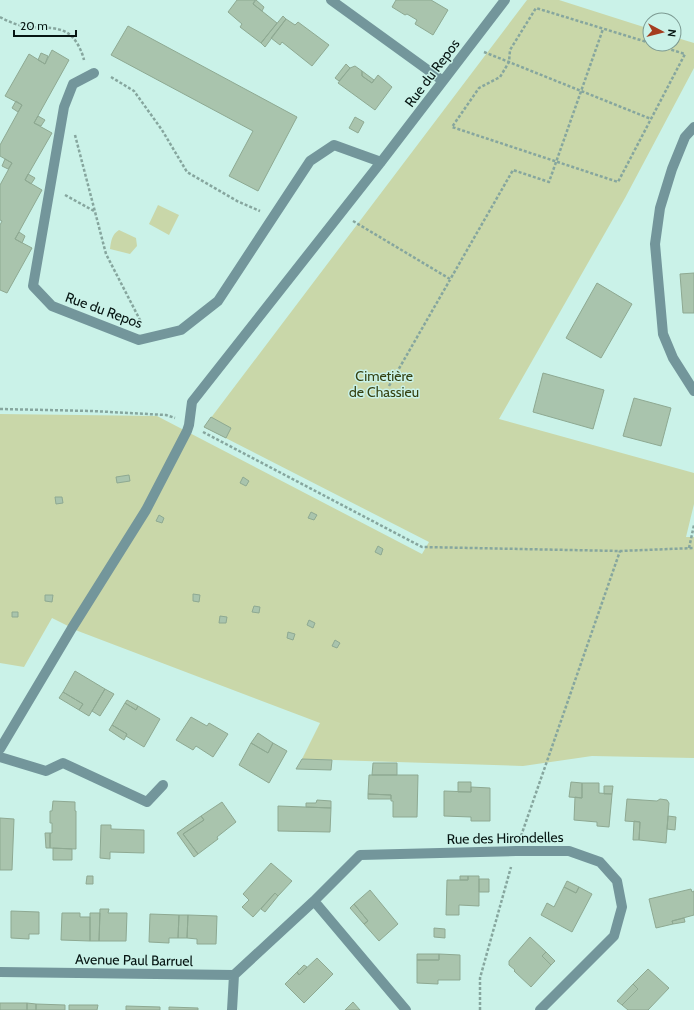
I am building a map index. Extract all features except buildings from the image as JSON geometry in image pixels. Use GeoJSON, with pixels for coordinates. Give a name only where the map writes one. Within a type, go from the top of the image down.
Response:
{"type":"FeatureCollection","features":[{"type":"Feature","properties":{"kind":"street"},"geometry":{"type":"LineString","coordinates":[[331,0],[443,81]]}},
{"type":"Feature","properties":{"kind":"street","name":"Rue du Repos"},"geometry":{"type":"LineString","coordinates":[[188,428],[192,402],[381,162],[505,0]]}},
{"type":"Feature","properties":{"kind":"street","name":"Rue du Repos"},"geometry":{"type":"LineString","coordinates":[[91,75],[73,84],[64,107],[33,286],[52,306],[139,340],[181,330],[218,301],[310,161],[334,144],[381,162]]}},
{"type":"Feature","properties":{"kind":"street"},"geometry":{"type":"LineString","coordinates":[[694,126],[685,137],[672,169],[660,208],[655,244],[663,334],[673,358],[694,391]]}},
{"type":"Feature","properties":{"kind":"street"},"geometry":{"type":"LineString","coordinates":[[0,749],[72,628],[146,510],[188,428]]}},
{"type":"Feature","properties":{"kind":"street"},"geometry":{"type":"LineString","coordinates":[[0,757],[46,771],[63,762],[147,802],[163,785]]}},
{"type":"Feature","properties":{"kind":"street","name":"Rue des Hirondelles"},"geometry":{"type":"LineString","coordinates":[[234,975],[314,901],[360,855],[569,851],[600,862],[617,881],[622,906],[614,936],[540,1010]]}},
{"type":"Feature","properties":{"kind":"street"},"geometry":{"type":"LineString","coordinates":[[314,901],[406,1010]]}},
{"type":"Feature","properties":{"kind":"street","name":"Avenue Paul Barruel"},"geometry":{"type":"LineString","coordinates":[[0,972],[234,975]]}},
{"type":"Feature","properties":{"kind":"street"},"geometry":{"type":"LineString","coordinates":[[232,1010],[234,975]]}},
{"type":"Feature","properties":{"kind":"path"},"geometry":{"type":"LineString","coordinates":[[642,41],[536,8],[510,50],[509,62],[500,77],[479,88],[452,127],[618,182],[685,54],[678,52]]}},
{"type":"Feature","properties":{"kind":"path"},"geometry":{"type":"LineString","coordinates":[[0,17],[9,22],[21,25],[56,28],[68,33],[75,40],[91,75]]}},
{"type":"Feature","properties":{"kind":"path"},"geometry":{"type":"LineString","coordinates":[[389,386],[513,170],[549,182],[604,29]]}},
{"type":"Feature","properties":{"kind":"path"},"geometry":{"type":"LineString","coordinates":[[473,43],[486,54],[582,91],[651,120]]}},
{"type":"Feature","properties":{"kind":"path"},"geometry":{"type":"LineString","coordinates":[[111,77],[134,91],[162,130],[187,172],[237,201],[274,216]]}},
{"type":"Feature","properties":{"kind":"path"},"geometry":{"type":"LineString","coordinates":[[63,112],[73,125],[106,254],[140,320],[139,340]]}},
{"type":"Feature","properties":{"kind":"path"},"geometry":{"type":"LineString","coordinates":[[51,187],[95,211]]}},
{"type":"Feature","properties":{"kind":"path"},"geometry":{"type":"LineString","coordinates":[[341,213],[357,225],[450,279]]}},
{"type":"Feature","properties":{"kind":"path"},"geometry":{"type":"LineString","coordinates":[[0,409],[92,411],[166,415],[188,428],[422,547],[620,551],[694,548]]}},
{"type":"Feature","properties":{"kind":"path"},"geometry":{"type":"LineString","coordinates":[[689,548],[694,525]]}},
{"type":"Feature","properties":{"kind":"path"},"geometry":{"type":"LineString","coordinates":[[480,1010],[480,978],[516,851],[620,551]]}},
{"type":"Feature","properties":{"kind":"green space","name":"Cimetière de Chassieu"},"geometry":{"type":"Polygon","coordinates":[[[527,0],[559,0],[642,26],[642,52],[682,52],[682,39],[694,43],[694,68],[625,198],[499,419],[694,473],[694,504],[686,537],[694,537],[694,758],[592,756],[523,766],[302,759],[320,723],[78,631],[52,618],[24,667],[0,663],[0,414],[157,416],[422,554],[429,542],[204,427],[527,0]]]}},
{"type":"Feature","properties":{"kind":"green space"},"geometry":{"type":"Polygon","coordinates":[[[158,205],[179,215],[169,235],[149,224],[158,205]]]}},
{"type":"Feature","properties":{"kind":"green space"},"geometry":{"type":"Polygon","coordinates":[[[119,230],[136,238],[137,246],[130,254],[110,249],[113,236],[119,230]]]}}]}
